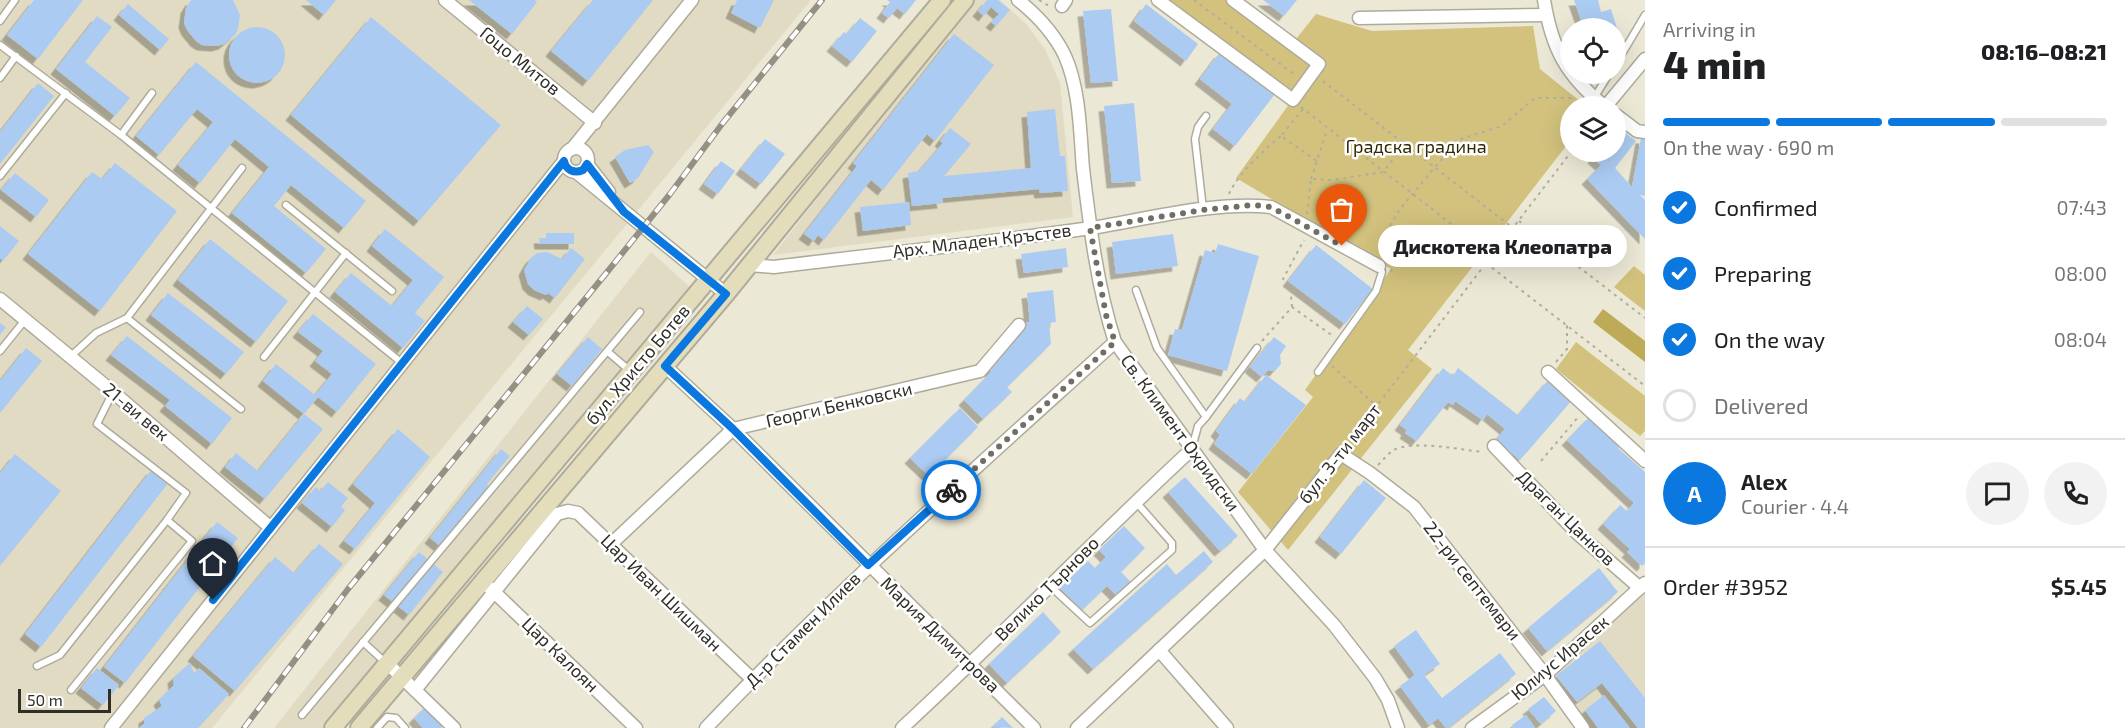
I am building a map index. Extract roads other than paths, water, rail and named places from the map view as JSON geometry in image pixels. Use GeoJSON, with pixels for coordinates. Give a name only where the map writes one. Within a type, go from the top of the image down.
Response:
{"type":"FeatureCollection","features":[{"type":"Feature","properties":{"kind":"main road","name":"бул. Христо Ботев"},"geometry":{"type":"LineString","coordinates":[[333,728],[942,0]]}},
{"type":"Feature","properties":{"kind":"main road","name":"бул. Христо Ботев"},"geometry":{"type":"LineString","coordinates":[[359,728],[402,677],[489,587],[665,366],[965,0]]}},
{"type":"Feature","properties":{"kind":"street","name":"Гоцо Митов"},"geometry":{"type":"LineString","coordinates":[[445,0],[595,123]]}},
{"type":"Feature","properties":{"kind":"street"},"geometry":{"type":"LineString","coordinates":[[692,0],[595,123],[566,153],[570,168],[726,294]]}},
{"type":"Feature","properties":{"kind":"street","name":"Св. Климент Охридски"},"geometry":{"type":"LineString","coordinates":[[1018,0],[1045,23],[1066,58],[1076,104],[1090,228],[1106,315],[1115,342],[1265,550],[1334,625],[1375,678],[1388,699],[1398,728]]}},
{"type":"Feature","properties":{"kind":"street"},"geometry":{"type":"LineString","coordinates":[[1158,0],[1293,100],[1312,73],[1233,0]]}},
{"type":"Feature","properties":{"kind":"street"},"geometry":{"type":"LineString","coordinates":[[1544,0],[1546,15],[1559,56],[1573,77],[1592,96]]}},
{"type":"Feature","properties":{"kind":"street"},"geometry":{"type":"LineString","coordinates":[[1359,18],[1546,15]]}},
{"type":"Feature","properties":{"kind":"street"},"geometry":{"type":"LineString","coordinates":[[1614,96],[1645,60]]}},
{"type":"Feature","properties":{"kind":"street"},"geometry":{"type":"LineString","coordinates":[[1626,122],[1637,130],[1645,132]]}},
{"type":"Feature","properties":{"kind":"street"},"geometry":{"type":"LineString","coordinates":[[111,728],[533,199],[570,168],[583,170],[595,123]]}},
{"type":"Feature","properties":{"kind":"street"},"geometry":{"type":"LineString","coordinates":[[572,149],[582,150],[587,161],[624,212]]}},
{"type":"Feature","properties":{"kind":"street","name":"Арх. Младен Кръстев"},"geometry":{"type":"LineString","coordinates":[[750,265],[774,267],[1090,228],[1203,210],[1253,205],[1271,207],[1379,266]]}},
{"type":"Feature","properties":{"kind":"street","name":"21-ви век"},"geometry":{"type":"LineString","coordinates":[[0,299],[113,392],[271,528]]}},
{"type":"Feature","properties":{"kind":"street","name":"Георги Бенковски"},"geometry":{"type":"LineString","coordinates":[[733,429],[980,371],[1019,324]]}},
{"type":"Feature","properties":{"kind":"street","name":"Д-р Стамен Илиев"},"geometry":{"type":"LineString","coordinates":[[706,728],[752,679],[868,565],[1115,342]]}},
{"type":"Feature","properties":{"kind":"street","name":"Мария Димитрова"},"geometry":{"type":"LineString","coordinates":[[665,366],[733,429],[1034,728]]}},
{"type":"Feature","properties":{"kind":"street"},"geometry":{"type":"LineString","coordinates":[[1548,372],[1645,461]]}},
{"type":"Feature","properties":{"kind":"street"},"geometry":{"type":"LineString","coordinates":[[610,545],[733,429]]}},
{"type":"Feature","properties":{"kind":"street","name":"Велико Търново"},"geometry":{"type":"LineString","coordinates":[[902,728],[1192,449]]}},
{"type":"Feature","properties":{"kind":"street","name":"Драган Цанков"},"geometry":{"type":"LineString","coordinates":[[1497,450],[1577,533],[1642,586]]}},
{"type":"Feature","properties":{"kind":"street","name":"бул. 3-ти март"},"geometry":{"type":"LineString","coordinates":[[1077,728],[1265,550],[1341,454]]}},
{"type":"Feature","properties":{"kind":"street","name":"22-ри септември"},"geometry":{"type":"LineString","coordinates":[[1341,454],[1414,507],[1545,675],[1583,728]]}},
{"type":"Feature","properties":{"kind":"street","name":"Цар Иван Шишман"},"geometry":{"type":"LineString","coordinates":[[489,587],[557,514],[568,511],[578,513],[752,679]]}},
{"type":"Feature","properties":{"kind":"street","name":"Юлиус Ирасек"},"geometry":{"type":"LineString","coordinates":[[1472,728],[1545,675],[1642,586]]}},
{"type":"Feature","properties":{"kind":"street"},"geometry":{"type":"LineString","coordinates":[[415,690],[489,587]]}},
{"type":"Feature","properties":{"kind":"street","name":"Цар Калоян"},"geometry":{"type":"LineString","coordinates":[[489,587],[636,728]]}},
{"type":"Feature","properties":{"kind":"street"},"geometry":{"type":"LineString","coordinates":[[1160,650],[1227,728]]}},
{"type":"Feature","properties":{"kind":"street"},"geometry":{"type":"LineString","coordinates":[[387,663],[454,728]]}},
{"type":"Feature","properties":{"kind":"lane"},"geometry":{"type":"LineString","coordinates":[[0,21],[15,0]]}},
{"type":"Feature","properties":{"kind":"lane"},"geometry":{"type":"LineString","coordinates":[[1626,47],[1645,15]]}},
{"type":"Feature","properties":{"kind":"lane"},"geometry":{"type":"LineString","coordinates":[[0,45],[121,135],[402,363]]}},
{"type":"Feature","properties":{"kind":"lane"},"geometry":{"type":"LineString","coordinates":[[0,78],[16,56]]}},
{"type":"Feature","properties":{"kind":"lane"},"geometry":{"type":"LineString","coordinates":[[0,176],[66,93]]}},
{"type":"Feature","properties":{"kind":"lane"},"geometry":{"type":"LineString","coordinates":[[121,135],[152,93]]}},
{"type":"Feature","properties":{"kind":"lane"},"geometry":{"type":"LineString","coordinates":[[1203,210],[1195,139],[1198,128],[1206,116]]}},
{"type":"Feature","properties":{"kind":"lane"},"geometry":{"type":"LineString","coordinates":[[70,357],[96,333],[127,318],[242,168]]}},
{"type":"Feature","properties":{"kind":"lane"},"geometry":{"type":"LineString","coordinates":[[286,205],[392,291]]}},
{"type":"Feature","properties":{"kind":"lane"},"geometry":{"type":"LineString","coordinates":[[264,357],[346,253]]}},
{"type":"Feature","properties":{"kind":"lane"},"geometry":{"type":"LineString","coordinates":[[1318,372],[1376,291],[1382,272],[1379,266]]}},
{"type":"Feature","properties":{"kind":"lane"},"geometry":{"type":"LineString","coordinates":[[1136,290],[1156,348],[1206,417]]}},
{"type":"Feature","properties":{"kind":"lane"},"geometry":{"type":"LineString","coordinates":[[302,715],[640,312]]}},
{"type":"Feature","properties":{"kind":"lane"},"geometry":{"type":"LineString","coordinates":[[127,318],[241,409]]}},
{"type":"Feature","properties":{"kind":"lane"},"geometry":{"type":"LineString","coordinates":[[0,351],[25,320]]}},
{"type":"Feature","properties":{"kind":"lane"},"geometry":{"type":"LineString","coordinates":[[1192,449],[1198,426],[1257,348]]}},
{"type":"Feature","properties":{"kind":"lane"},"geometry":{"type":"LineString","coordinates":[[608,351],[632,372]]}},
{"type":"Feature","properties":{"kind":"lane"},"geometry":{"type":"LineString","coordinates":[[37,666],[60,655],[186,493],[97,424],[113,392]]}},
{"type":"Feature","properties":{"kind":"lane"},"geometry":{"type":"LineString","coordinates":[[1050,586],[1090,622],[1172,550],[1172,543],[1136,501]]}},
{"type":"Feature","properties":{"kind":"lane"},"geometry":{"type":"LineString","coordinates":[[71,690],[192,540],[167,520]]}},
{"type":"Feature","properties":{"kind":"lane"},"geometry":{"type":"LineString","coordinates":[[363,642],[387,663]]}},
{"type":"Feature","properties":{"kind":"lane"},"geometry":{"type":"LineString","coordinates":[[377,728],[387,717],[396,718],[405,728]]}},
{"type":"Feature","properties":{"kind":"railway"},"geometry":{"type":"LineString","coordinates":[[244,728],[348,589],[670,194],[722,124],[822,0]]}},
{"type":"Feature","properties":{"kind":"place","name":"Дискотека Клеопатра"},"geometry":{"type":"Point","coordinates":[1342,246]}},
{"type":"Feature","properties":{"kind":"park label","name":"Градска градина"},"geometry":{"type":"Point","coordinates":[1416,147]}}]}
